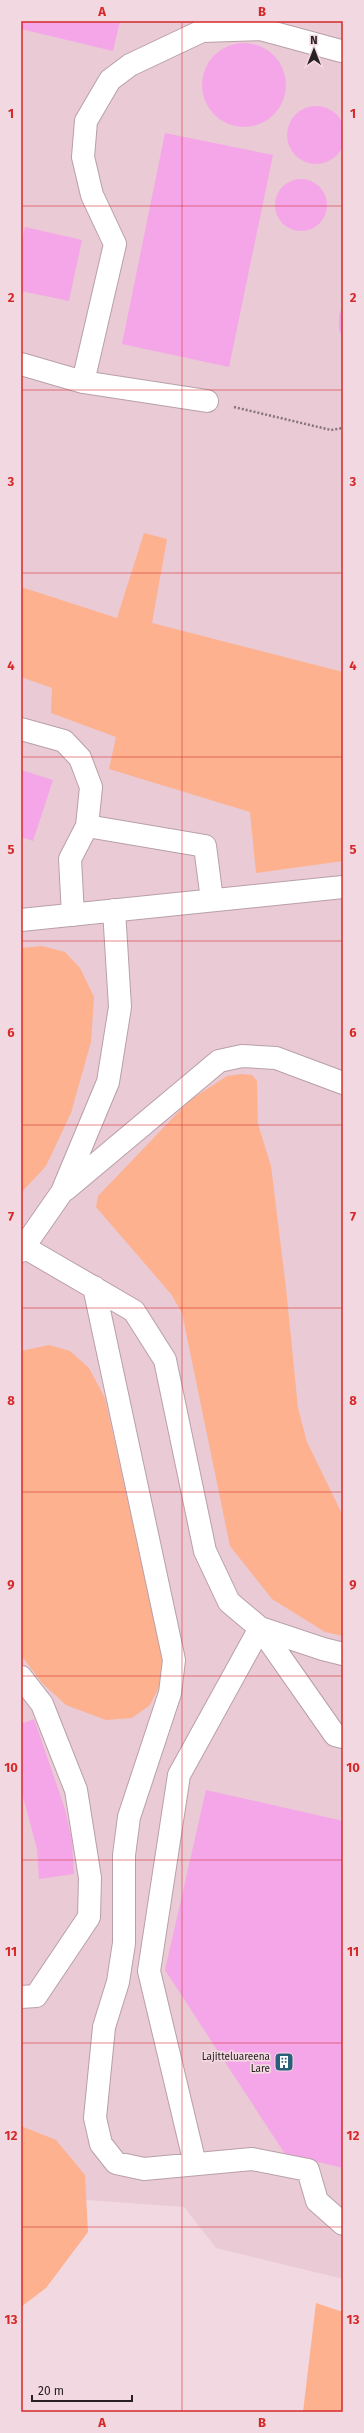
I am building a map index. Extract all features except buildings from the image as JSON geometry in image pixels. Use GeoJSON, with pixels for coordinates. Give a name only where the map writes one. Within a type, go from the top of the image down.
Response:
{"type":"FeatureCollection","features":[{"type":"Feature","properties":{"kind":"lane"},"geometry":{"type":"LineString","coordinates":[[83,382],[115,244],[92,195],[83,157],[86,120],[110,80],[144,58],[202,31],[260,25],[342,51]]}},
{"type":"Feature","properties":{"kind":"lane"},"geometry":{"type":"LineString","coordinates":[[21,364],[83,382],[206,401]]}},
{"type":"Feature","properties":{"kind":"lane"},"geometry":{"type":"LineString","coordinates":[[21,728],[64,741],[80,758],[91,787],[87,826],[70,859],[73,915]]}},
{"type":"Feature","properties":{"kind":"lane"},"geometry":{"type":"LineString","coordinates":[[87,826],[205,846],[212,900]]}},
{"type":"Feature","properties":{"kind":"lane"},"geometry":{"type":"LineString","coordinates":[[21,920],[343,887]]}},
{"type":"Feature","properties":{"kind":"lane"},"geometry":{"type":"LineString","coordinates":[[114,910],[120,1007],[108,1082],[62,1192],[22,1249],[94,1286],[134,1311],[165,1360],[205,1551],[230,1602],[260,1628],[335,1735],[343,1737]]}},
{"type":"Feature","properties":{"kind":"lane"},"geometry":{"type":"LineString","coordinates":[[62,1192],[219,1062],[242,1056],[276,1058],[343,1083]]}},
{"type":"Feature","properties":{"kind":"lane"},"geometry":{"type":"LineString","coordinates":[[94,1286],[174,1660],[170,1693],[129,1817],[124,1855],[124,1942],[118,1982],[104,2027],[95,2118],[101,2144],[116,2163],[144,2169],[252,2159],[308,2170],[317,2201],[343,2224]]}},
{"type":"Feature","properties":{"kind":"lane"},"geometry":{"type":"LineString","coordinates":[[260,1628],[323,1649],[343,1654]]}},
{"type":"Feature","properties":{"kind":"lane"},"geometry":{"type":"LineString","coordinates":[[195,2164],[149,1970],[179,1775],[260,1628]]}},
{"type":"Feature","properties":{"kind":"lane"},"geometry":{"type":"LineString","coordinates":[[21,1678],[42,1704],[76,1790],[90,1878],[89,1917],[36,1996],[21,1997]]}},
{"type":"Feature","properties":{"kind":"path"},"geometry":{"type":"LineString","coordinates":[[206,401],[331,430],[343,428]]}},
{"type":"Feature","properties":{"kind":"shaded area"},"geometry":{"type":"Polygon","coordinates":[[[21,21],[343,21],[343,2279],[216,2248],[184,2207],[86,2200],[21,2173],[21,21]]]}},
{"type":"Feature","properties":{"kind":"shaded area"},"geometry":{"type":"Polygon","coordinates":[[[144,533],[167,539],[152,623],[343,672],[343,861],[256,873],[250,812],[109,769],[116,737],[51,713],[52,688],[21,677],[21,587],[117,618],[144,533]]]}},
{"type":"Feature","properties":{"kind":"shaded area"},"geometry":{"type":"Polygon","coordinates":[[[42,946],[65,952],[80,968],[94,997],[91,1042],[71,1113],[46,1166],[21,1193],[21,948],[42,946]]]}},
{"type":"Feature","properties":{"kind":"shaded area"},"geometry":{"type":"Polygon","coordinates":[[[242,1074],[252,1075],[257,1081],[258,1124],[271,1166],[286,1288],[298,1408],[307,1442],[343,1516],[343,1636],[325,1632],[272,1599],[230,1546],[182,1313],[171,1294],[96,1207],[98,1196],[190,1100],[227,1076],[242,1074]]]}},
{"type":"Feature","properties":{"kind":"shaded area"},"geometry":{"type":"Polygon","coordinates":[[[49,1345],[70,1351],[89,1368],[105,1398],[162,1657],[161,1683],[150,1705],[132,1718],[106,1720],[66,1705],[42,1683],[21,1655],[21,1351],[49,1345]]]}},
{"type":"Feature","properties":{"kind":"shaded area"},"geometry":{"type":"Polygon","coordinates":[[[21,2126],[56,2140],[85,2175],[88,2232],[46,2288],[21,2307],[21,2126]]]}},
{"type":"Feature","properties":{"kind":"shaded area"},"geometry":{"type":"Polygon","coordinates":[[[316,2303],[343,2312],[343,2412],[303,2412],[316,2303]]]}},
{"type":"Feature","properties":{"kind":"place","name":"Lajitteluareena Lare"},"geometry":{"type":"Point","coordinates":[284,2062]}}]}
